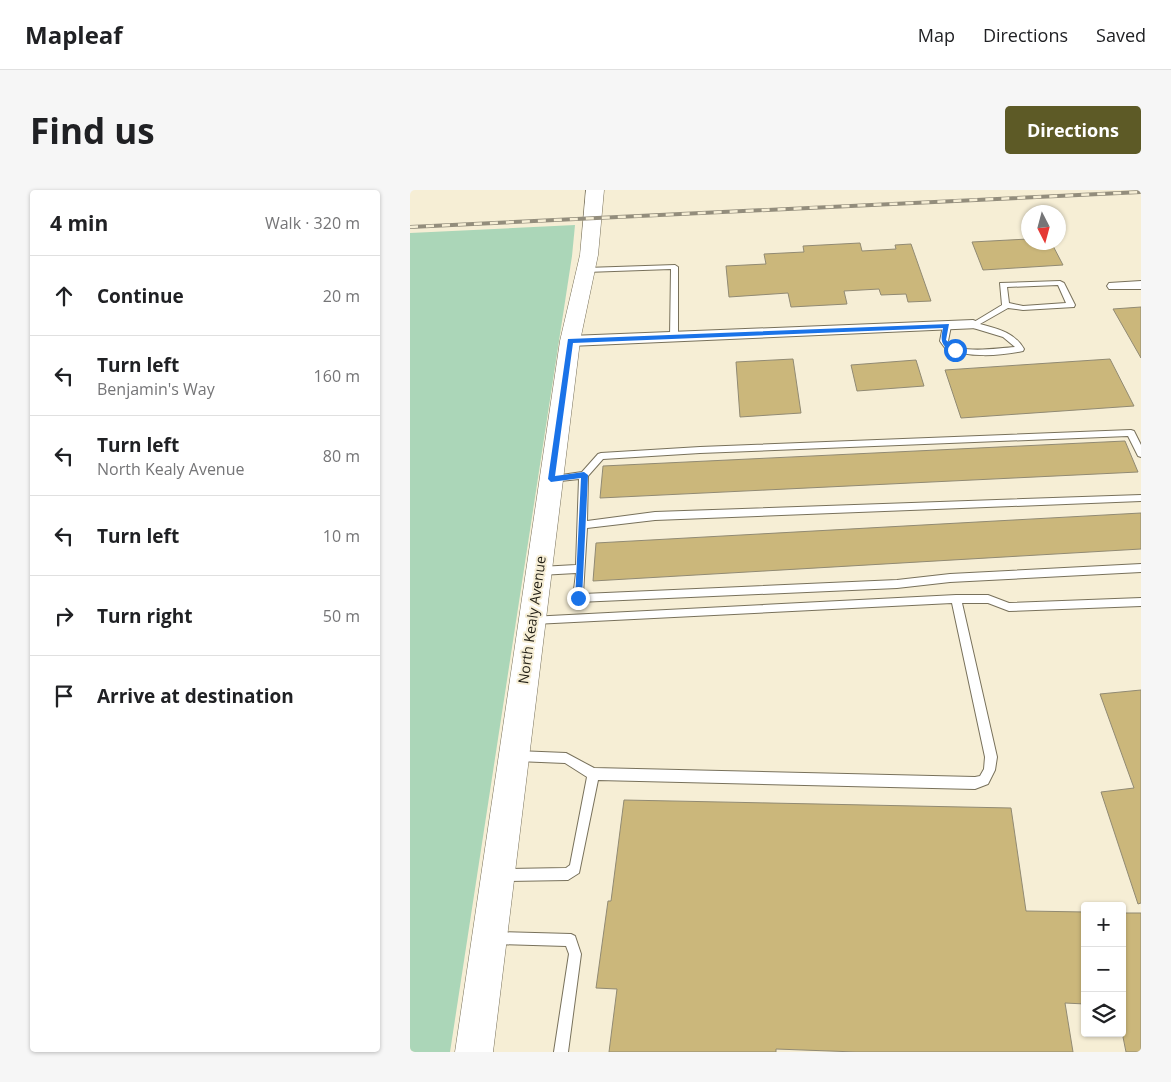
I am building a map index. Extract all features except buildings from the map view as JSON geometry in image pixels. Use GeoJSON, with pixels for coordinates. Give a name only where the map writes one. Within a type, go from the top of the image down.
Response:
{"type":"FeatureCollection","features":[{"type":"Feature","properties":{"kind":"street","name":"North Kealy Avenue"},"geometry":{"type":"LineString","coordinates":[[474,1052],[570,341],[589,255],[594,190]]}},
{"type":"Feature","properties":{"kind":"street"},"geometry":{"type":"LineString","coordinates":[[1114,286],[1141,285]]}},
{"type":"Feature","properties":{"kind":"street"},"geometry":{"type":"LineString","coordinates":[[570,341],[973,325]]}},
{"type":"Feature","properties":{"kind":"lane"},"geometry":{"type":"LineString","coordinates":[[586,270],[675,267],[674,337]]}},
{"type":"Feature","properties":{"kind":"lane"},"geometry":{"type":"LineString","coordinates":[[973,325],[1006,305],[1023,308],[1071,305],[1060,283],[1003,286],[1006,305]]}},
{"type":"Feature","properties":{"kind":"lane"},"geometry":{"type":"LineString","coordinates":[[947,326],[943,340],[945,344],[955,350],[968,352],[1020,349],[1018,343],[1007,334],[973,325]]}},
{"type":"Feature","properties":{"kind":"lane"},"geometry":{"type":"LineString","coordinates":[[1141,454],[1131,433],[700,450],[601,456],[584,475],[581,569],[578,598],[897,584],[950,578],[1141,568]]}},
{"type":"Feature","properties":{"kind":"lane"},"geometry":{"type":"LineString","coordinates":[[551,479],[584,475]]}},
{"type":"Feature","properties":{"kind":"lane"},"geometry":{"type":"LineString","coordinates":[[582,525],[655,516],[1141,498]]}},
{"type":"Feature","properties":{"kind":"lane"},"geometry":{"type":"LineString","coordinates":[[539,571],[581,569]]}},
{"type":"Feature","properties":{"kind":"lane"},"geometry":{"type":"LineString","coordinates":[[514,756],[566,758],[594,774],[965,782],[984,780],[989,770],[990,757],[956,599]]}},
{"type":"Feature","properties":{"kind":"lane"},"geometry":{"type":"LineString","coordinates":[[532,620],[956,599],[988,599],[1009,606],[1141,602]]}},
{"type":"Feature","properties":{"kind":"lane"},"geometry":{"type":"LineString","coordinates":[[498,875],[568,874],[575,870],[594,774]]}},
{"type":"Feature","properties":{"kind":"lane"},"geometry":{"type":"LineString","coordinates":[[489,938],[571,940],[575,954],[561,1052]]}},
{"type":"Feature","properties":{"kind":"green space"},"geometry":{"type":"Polygon","coordinates":[[[575,225],[572,256],[450,1052],[410,1052],[410,233],[575,225]]]}},
{"type":"Feature","properties":{"kind":"railway"},"geometry":{"type":"LineString","coordinates":[[410,227],[1141,192]]}},
{"type":"Feature","properties":{"kind":"route"},"geometry":{"type":"LineString","coordinates":[[578,598],[581,569],[584,475],[551,479],[570,341],[947,326],[943,340],[948,347],[955,350]]}}]}
